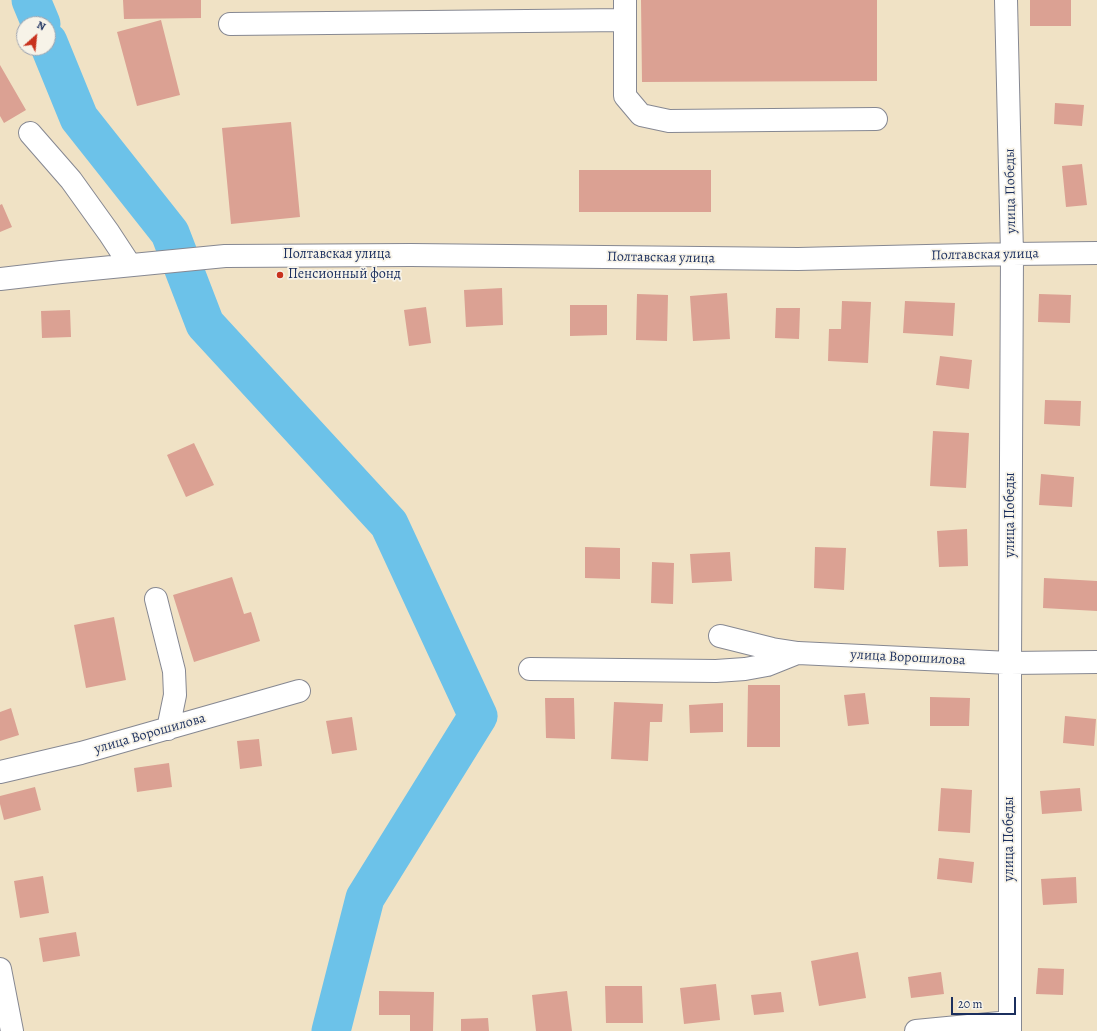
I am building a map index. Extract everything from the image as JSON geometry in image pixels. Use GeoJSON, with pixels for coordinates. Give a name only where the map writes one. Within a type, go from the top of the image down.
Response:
{"type":"FeatureCollection","features":[{"type":"Feature","properties":{"kind":"street","name":"улица Победы"},"geometry":{"type":"LineString","coordinates":[[1006,0],[1012,254],[1010,1027]]}},
{"type":"Feature","properties":{"kind":"street"},"geometry":{"type":"LineString","coordinates":[[230,24],[625,10],[625,96],[641,115],[669,121],[876,119]]}},
{"type":"Feature","properties":{"kind":"street"},"geometry":{"type":"LineString","coordinates":[[30,133],[70,180],[109,233],[139,264]]}},
{"type":"Feature","properties":{"kind":"street","name":"Полтавская улица"},"geometry":{"type":"LineString","coordinates":[[139,264],[225,256],[412,255],[798,259],[1097,253]]}},
{"type":"Feature","properties":{"kind":"street"},"geometry":{"type":"LineString","coordinates":[[0,279],[139,264]]}},
{"type":"Feature","properties":{"kind":"street"},"geometry":{"type":"LineString","coordinates":[[156,599],[174,671],[175,695],[168,729]]}},
{"type":"Feature","properties":{"kind":"street","name":"улица Ворошилова"},"geometry":{"type":"LineString","coordinates":[[720,636],[772,649],[798,653],[1010,663],[1097,662]]}},
{"type":"Feature","properties":{"kind":"street"},"geometry":{"type":"LineString","coordinates":[[530,669],[745,669],[767,665],[798,653]]}},
{"type":"Feature","properties":{"kind":"street","name":"улица Ворошилова"},"geometry":{"type":"LineString","coordinates":[[0,772],[81,753],[299,691]]}},
{"type":"Feature","properties":{"kind":"street"},"geometry":{"type":"LineString","coordinates":[[0,969],[12,1031]]}},
{"type":"Feature","properties":{"kind":"street"},"geometry":{"type":"LineString","coordinates":[[916,1031],[1010,1027]]}},
{"type":"Feature","properties":{"kind":"building"},"geometry":{"type":"Polygon","coordinates":[[[123,0],[201,0],[201,18],[124,19],[123,0]]]}},
{"type":"Feature","properties":{"kind":"building"},"geometry":{"type":"Polygon","coordinates":[[[641,0],[877,0],[877,81],[642,82],[641,0]]]}},
{"type":"Feature","properties":{"kind":"building"},"geometry":{"type":"Polygon","coordinates":[[[1030,0],[1071,0],[1071,26],[1030,26],[1030,0]]]}},
{"type":"Feature","properties":{"kind":"building"},"geometry":{"type":"Polygon","coordinates":[[[161,20],[180,95],[137,106],[117,32],[161,20]]]}},
{"type":"Feature","properties":{"kind":"building"},"geometry":{"type":"Polygon","coordinates":[[[0,65],[26,110],[4,123],[0,116],[0,65]]]}},
{"type":"Feature","properties":{"kind":"building"},"geometry":{"type":"Polygon","coordinates":[[[1055,103],[1084,105],[1082,126],[1054,124],[1055,103]]]}},
{"type":"Feature","properties":{"kind":"building"},"geometry":{"type":"Polygon","coordinates":[[[291,122],[300,217],[231,224],[222,128],[291,122]]]}},
{"type":"Feature","properties":{"kind":"building"},"geometry":{"type":"Polygon","coordinates":[[[1082,164],[1087,205],[1066,207],[1062,166],[1082,164]]]}},
{"type":"Feature","properties":{"kind":"building"},"geometry":{"type":"Polygon","coordinates":[[[579,170],[711,170],[711,212],[579,212],[579,170]]]}},
{"type":"Feature","properties":{"kind":"building"},"geometry":{"type":"Polygon","coordinates":[[[2,204],[12,227],[0,232],[0,205],[2,204]]]}},
{"type":"Feature","properties":{"kind":"building"},"geometry":{"type":"Polygon","coordinates":[[[502,288],[503,325],[466,327],[464,290],[502,288]]]}},
{"type":"Feature","properties":{"kind":"building"},"geometry":{"type":"Polygon","coordinates":[[[727,293],[730,339],[693,341],[690,296],[727,293]]]}},
{"type":"Feature","properties":{"kind":"building"},"geometry":{"type":"Polygon","coordinates":[[[637,294],[668,295],[667,341],[636,340],[637,294]]]}},
{"type":"Feature","properties":{"kind":"building"},"geometry":{"type":"Polygon","coordinates":[[[1039,294],[1071,295],[1070,323],[1038,322],[1039,294]]]}},
{"type":"Feature","properties":{"kind":"building"},"geometry":{"type":"Polygon","coordinates":[[[842,301],[871,302],[868,363],[828,361],[829,329],[841,329],[842,301]]]}},
{"type":"Feature","properties":{"kind":"building"},"geometry":{"type":"Polygon","coordinates":[[[905,301],[955,303],[953,336],[903,333],[905,301]]]}},
{"type":"Feature","properties":{"kind":"building"},"geometry":{"type":"Polygon","coordinates":[[[570,305],[607,305],[607,335],[570,336],[570,305]]]}},
{"type":"Feature","properties":{"kind":"building"},"geometry":{"type":"Polygon","coordinates":[[[426,307],[431,343],[409,346],[404,310],[426,307]]]}},
{"type":"Feature","properties":{"kind":"building"},"geometry":{"type":"Polygon","coordinates":[[[776,308],[800,308],[799,339],[775,338],[776,308]]]}},
{"type":"Feature","properties":{"kind":"building"},"geometry":{"type":"Polygon","coordinates":[[[70,310],[71,337],[42,338],[41,311],[70,310]]]}},
{"type":"Feature","properties":{"kind":"building"},"geometry":{"type":"Polygon","coordinates":[[[940,356],[972,360],[969,389],[936,385],[940,356]]]}},
{"type":"Feature","properties":{"kind":"building"},"geometry":{"type":"Polygon","coordinates":[[[1045,400],[1081,401],[1080,426],[1044,424],[1045,400]]]}},
{"type":"Feature","properties":{"kind":"building"},"geometry":{"type":"Polygon","coordinates":[[[933,431],[969,433],[966,488],[930,486],[933,431]]]}},
{"type":"Feature","properties":{"kind":"building"},"geometry":{"type":"Polygon","coordinates":[[[194,443],[214,485],[186,497],[167,455],[194,443]]]}},
{"type":"Feature","properties":{"kind":"building"},"geometry":{"type":"Polygon","coordinates":[[[1041,474],[1074,477],[1072,507],[1039,505],[1041,474]]]}},
{"type":"Feature","properties":{"kind":"building"},"geometry":{"type":"Polygon","coordinates":[[[967,529],[968,566],[939,567],[937,531],[967,529]]]}},
{"type":"Feature","properties":{"kind":"building"},"geometry":{"type":"Polygon","coordinates":[[[585,547],[620,548],[620,579],[585,578],[585,547]]]}},
{"type":"Feature","properties":{"kind":"building"},"geometry":{"type":"Polygon","coordinates":[[[815,547],[846,548],[844,590],[814,588],[815,547]]]}},
{"type":"Feature","properties":{"kind":"building"},"geometry":{"type":"Polygon","coordinates":[[[730,552],[732,581],[692,583],[690,554],[730,552]]]}},
{"type":"Feature","properties":{"kind":"building"},"geometry":{"type":"Polygon","coordinates":[[[652,562],[674,563],[673,604],[651,603],[652,562]]]}},
{"type":"Feature","properties":{"kind":"building"},"geometry":{"type":"Polygon","coordinates":[[[232,577],[244,614],[251,612],[260,641],[194,662],[173,595],[232,577]]]}},
{"type":"Feature","properties":{"kind":"building"},"geometry":{"type":"Polygon","coordinates":[[[1044,578],[1097,581],[1097,611],[1043,608],[1044,578]]]}},
{"type":"Feature","properties":{"kind":"building"},"geometry":{"type":"Polygon","coordinates":[[[114,617],[126,680],[86,688],[74,625],[114,617]]]}},
{"type":"Feature","properties":{"kind":"building"},"geometry":{"type":"Polygon","coordinates":[[[748,685],[780,685],[780,747],[747,747],[748,685]]]}},
{"type":"Feature","properties":{"kind":"building"},"geometry":{"type":"Polygon","coordinates":[[[865,693],[869,724],[848,726],[844,695],[865,693]]]}},
{"type":"Feature","properties":{"kind":"building"},"geometry":{"type":"Polygon","coordinates":[[[930,697],[970,698],[969,726],[930,726],[930,697]]]}},
{"type":"Feature","properties":{"kind":"building"},"geometry":{"type":"Polygon","coordinates":[[[545,698],[574,698],[575,739],[546,738],[545,698]]]}},
{"type":"Feature","properties":{"kind":"building"},"geometry":{"type":"Polygon","coordinates":[[[614,702],[663,704],[662,722],[650,722],[648,761],[611,759],[614,702]]]}},
{"type":"Feature","properties":{"kind":"building"},"geometry":{"type":"Polygon","coordinates":[[[723,703],[723,732],[690,733],[689,705],[723,703]]]}},
{"type":"Feature","properties":{"kind":"building"},"geometry":{"type":"Polygon","coordinates":[[[11,708],[19,735],[0,741],[0,712],[11,708]]]}},
{"type":"Feature","properties":{"kind":"building"},"geometry":{"type":"Polygon","coordinates":[[[1065,716],[1096,719],[1094,746],[1063,743],[1065,716]]]}},
{"type":"Feature","properties":{"kind":"building"},"geometry":{"type":"Polygon","coordinates":[[[352,717],[357,750],[332,754],[326,721],[352,717]]]}},
{"type":"Feature","properties":{"kind":"building"},"geometry":{"type":"Polygon","coordinates":[[[259,739],[262,766],[240,769],[237,741],[259,739]]]}},
{"type":"Feature","properties":{"kind":"building"},"geometry":{"type":"Polygon","coordinates":[[[169,763],[172,787],[137,792],[134,768],[169,763]]]}},
{"type":"Feature","properties":{"kind":"building"},"geometry":{"type":"Polygon","coordinates":[[[35,787],[41,810],[4,820],[0,804],[0,796],[35,787]]]}},
{"type":"Feature","properties":{"kind":"building"},"geometry":{"type":"Polygon","coordinates":[[[941,788],[972,790],[970,833],[938,831],[941,788]]]}},
{"type":"Feature","properties":{"kind":"building"},"geometry":{"type":"Polygon","coordinates":[[[1080,788],[1082,811],[1042,814],[1040,791],[1080,788]]]}},
{"type":"Feature","properties":{"kind":"building"},"geometry":{"type":"Polygon","coordinates":[[[939,858],[974,862],[972,883],[937,879],[939,858]]]}},
{"type":"Feature","properties":{"kind":"building"},"geometry":{"type":"Polygon","coordinates":[[[43,876],[49,913],[20,918],[14,881],[43,876]]]}},
{"type":"Feature","properties":{"kind":"building"},"geometry":{"type":"Polygon","coordinates":[[[1076,877],[1077,903],[1043,905],[1041,879],[1076,877]]]}},
{"type":"Feature","properties":{"kind":"building"},"geometry":{"type":"Polygon","coordinates":[[[76,932],[80,956],[43,962],[39,938],[76,932]]]}},
{"type":"Feature","properties":{"kind":"building"},"geometry":{"type":"Polygon","coordinates":[[[858,952],[866,998],[819,1006],[811,961],[858,952]]]}},
{"type":"Feature","properties":{"kind":"building"},"geometry":{"type":"Polygon","coordinates":[[[1038,968],[1064,969],[1063,995],[1036,994],[1038,968]]]}},
{"type":"Feature","properties":{"kind":"building"},"geometry":{"type":"Polygon","coordinates":[[[941,972],[944,994],[911,998],[908,977],[941,972]]]}},
{"type":"Feature","properties":{"kind":"building"},"geometry":{"type":"Polygon","coordinates":[[[716,984],[720,1020],[684,1024],[680,988],[716,984]]]}},
{"type":"Feature","properties":{"kind":"building"},"geometry":{"type":"Polygon","coordinates":[[[605,986],[642,986],[643,1023],[606,1023],[605,986]]]}},
{"type":"Feature","properties":{"kind":"building"},"geometry":{"type":"Polygon","coordinates":[[[379,991],[434,992],[433,1031],[410,1031],[410,1015],[379,1015],[379,991]]]}},
{"type":"Feature","properties":{"kind":"building"},"geometry":{"type":"Polygon","coordinates":[[[567,991],[572,1031],[536,1031],[532,995],[567,991]]]}},
{"type":"Feature","properties":{"kind":"building"},"geometry":{"type":"Polygon","coordinates":[[[781,992],[784,1012],[754,1015],[751,995],[781,992]]]}},
{"type":"Feature","properties":{"kind":"building"},"geometry":{"type":"Polygon","coordinates":[[[488,1018],[489,1031],[461,1031],[461,1019],[488,1018]]]}},
{"type":"Feature","properties":{"kind":"waterway"},"geometry":{"type":"LineString","coordinates":[[31,0],[38,16]]}},
{"type":"Feature","properties":{"kind":"waterway"},"geometry":{"type":"LineString","coordinates":[[54,56],[79,118],[170,233],[205,324],[389,524],[478,716],[365,898],[331,1031]]}},
{"type":"Feature","properties":{"kind":"place","name":"Пенсионный фонд"},"geometry":{"type":"Point","coordinates":[280,275]}}]}
